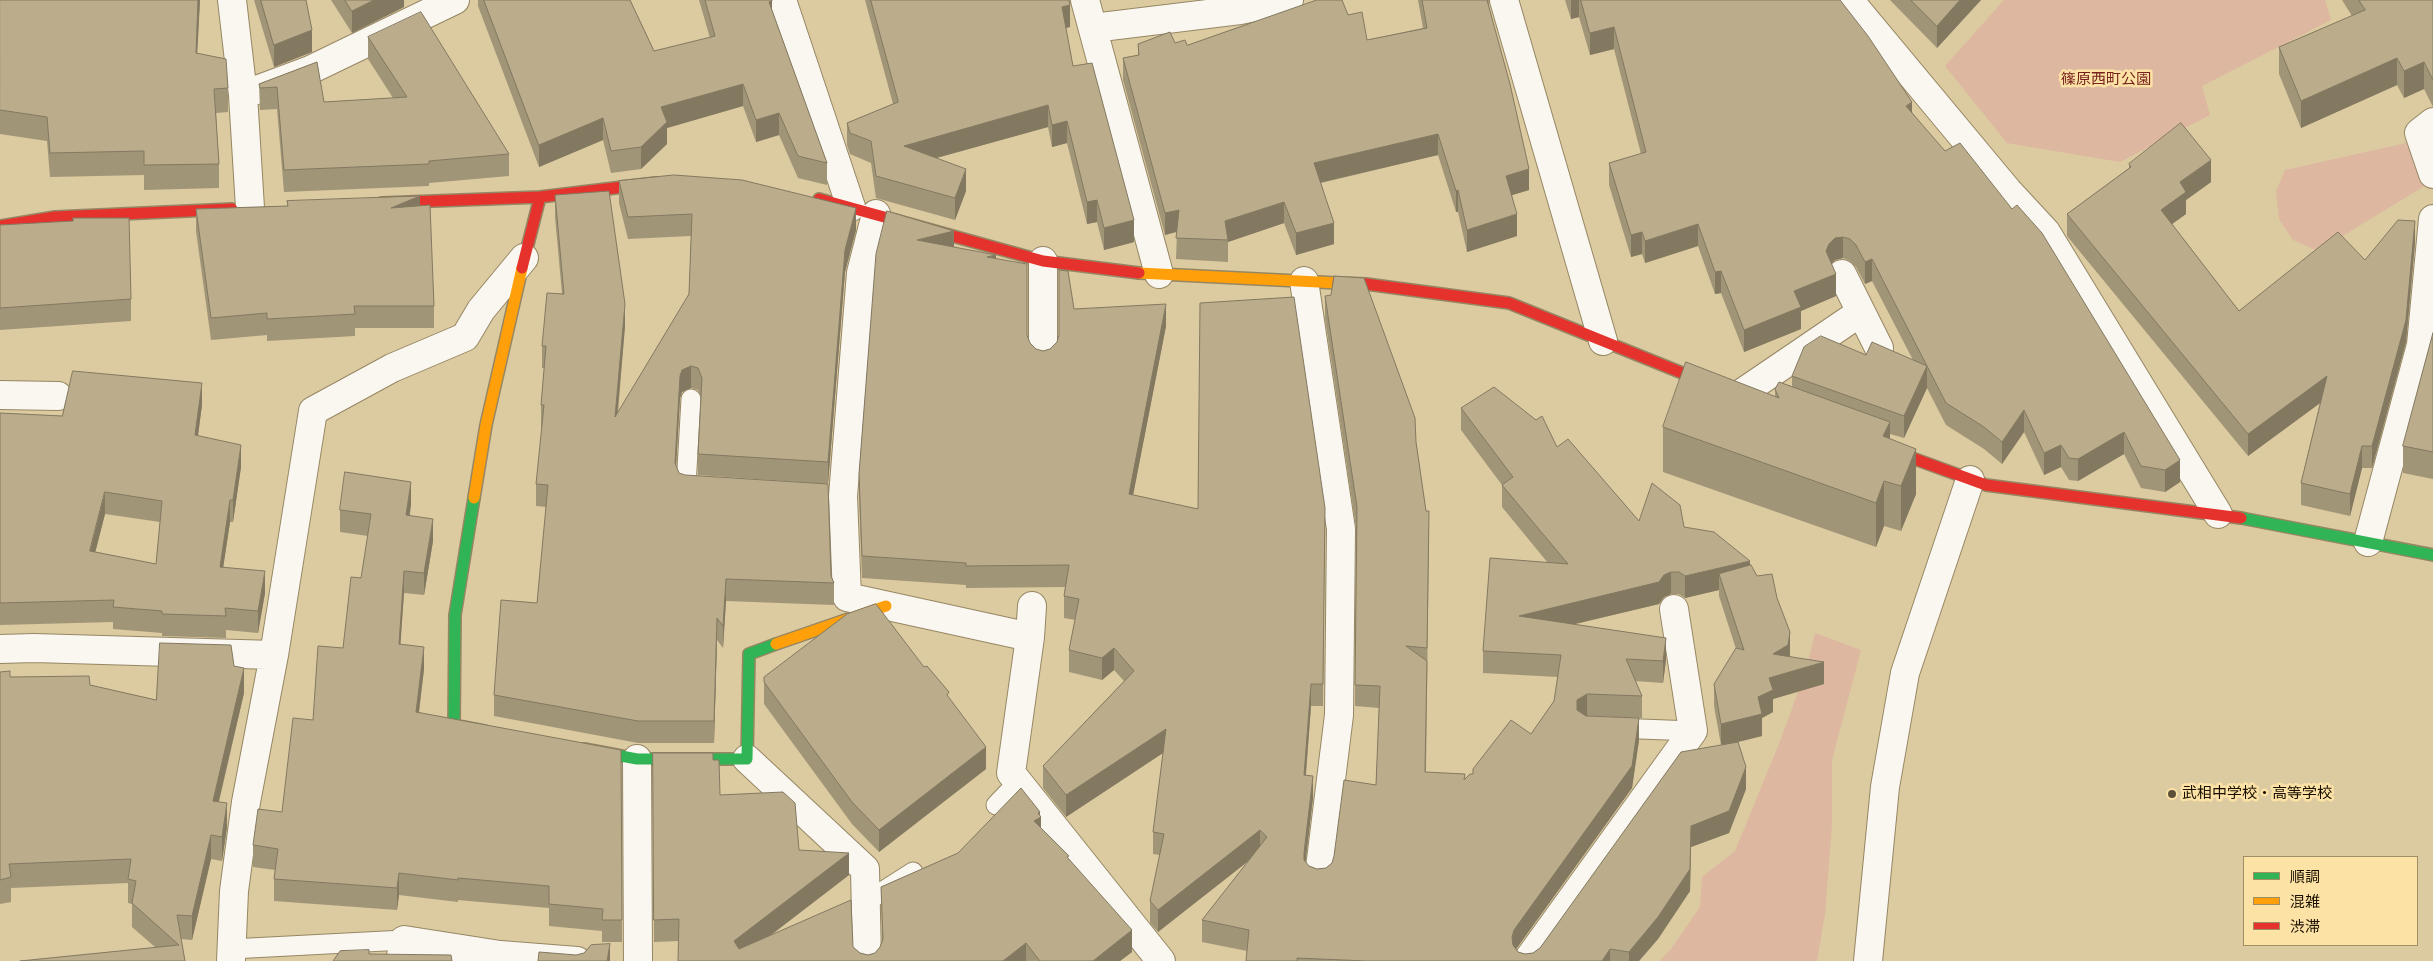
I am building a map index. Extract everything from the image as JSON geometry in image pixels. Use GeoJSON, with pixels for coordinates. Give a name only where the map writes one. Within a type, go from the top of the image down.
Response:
{"type":"FeatureCollection","features":[{"type":"Feature","properties":{"kind":"street"},"geometry":{"type":"LineString","coordinates":[[0,226],[54,217],[255,208],[232,0]]}},
{"type":"Feature","properties":{"kind":"street"},"geometry":{"type":"LineString","coordinates":[[243,95],[310,70],[455,0]]}},
{"type":"Feature","properties":{"kind":"street"},"geometry":{"type":"LineString","coordinates":[[782,0],[864,211],[861,273],[833,496],[847,597],[1030,637]]}},
{"type":"Feature","properties":{"kind":"street"},"geometry":{"type":"LineString","coordinates":[[1085,0],[1158,274]]}},
{"type":"Feature","properties":{"kind":"street"},"geometry":{"type":"LineString","coordinates":[[1093,28],[1240,10],[1289,0]]}},
{"type":"Feature","properties":{"kind":"street"},"geometry":{"type":"LineString","coordinates":[[1504,0],[1603,341]]}},
{"type":"Feature","properties":{"kind":"street"},"geometry":{"type":"LineString","coordinates":[[1849,0],[2008,191],[2046,232],[2218,514]]}},
{"type":"Feature","properties":{"kind":"street"},"geometry":{"type":"LineString","coordinates":[[2433,122],[2419,133],[2433,174]]}},
{"type":"Feature","properties":{"kind":"street"},"geometry":{"type":"LineString","coordinates":[[366,204],[540,197],[664,182]]}},
{"type":"Feature","properties":{"kind":"street"},"geometry":{"type":"LineString","coordinates":[[806,196],[1043,261],[1136,273],[1366,284],[1509,303],[1744,397],[1861,312]]}},
{"type":"Feature","properties":{"kind":"street"},"geometry":{"type":"LineString","coordinates":[[492,732],[454,725],[456,615],[486,425],[524,258],[540,197]]}},
{"type":"Feature","properties":{"kind":"street"},"geometry":{"type":"LineString","coordinates":[[2368,542],[2422,346],[2433,219]]}},
{"type":"Feature","properties":{"kind":"street"},"geometry":{"type":"LineString","coordinates":[[231,955],[234,891],[246,802],[274,655],[313,411],[392,368],[465,337],[481,310],[524,258]]}},
{"type":"Feature","properties":{"kind":"street"},"geometry":{"type":"LineString","coordinates":[[1043,261],[1043,357]]}},
{"type":"Feature","properties":{"kind":"street"},"geometry":{"type":"LineString","coordinates":[[1842,274],[1879,348]]}},
{"type":"Feature","properties":{"kind":"street"},"geometry":{"type":"LineString","coordinates":[[1304,281],[1341,529],[1339,715],[1319,876]]}},
{"type":"Feature","properties":{"kind":"street"},"geometry":{"type":"LineString","coordinates":[[0,396],[58,396]]}},
{"type":"Feature","properties":{"kind":"street"},"geometry":{"type":"LineString","coordinates":[[1869,442],[1986,485],[2218,514],[2433,555]]}},
{"type":"Feature","properties":{"kind":"street"},"geometry":{"type":"LineString","coordinates":[[1868,961],[1885,787],[1905,673],[1970,480]]}},
{"type":"Feature","properties":{"kind":"street"},"geometry":{"type":"LineString","coordinates":[[747,759],[750,654],[886,606]]}},
{"type":"Feature","properties":{"kind":"street"},"geometry":{"type":"LineString","coordinates":[[1032,606],[1030,637],[1011,773],[1161,961]]}},
{"type":"Feature","properties":{"kind":"street"},"geometry":{"type":"LineString","coordinates":[[1528,961],[1693,731],[1674,609]]}},
{"type":"Feature","properties":{"kind":"street"},"geometry":{"type":"LineString","coordinates":[[0,649],[34,648],[274,655]]}},
{"type":"Feature","properties":{"kind":"street"},"geometry":{"type":"LineString","coordinates":[[569,746],[637,759],[747,759],[865,870],[867,961]]}},
{"type":"Feature","properties":{"kind":"street"},"geometry":{"type":"LineString","coordinates":[[637,759],[638,961]]}},
{"type":"Feature","properties":{"kind":"street"},"geometry":{"type":"LineString","coordinates":[[402,950],[500,958],[577,961]]}},
{"type":"Feature","properties":{"kind":"lane"},"geometry":{"type":"LineString","coordinates":[[691,399],[686,486],[716,488]]}},
{"type":"Feature","properties":{"kind":"lane"},"geometry":{"type":"LineString","coordinates":[[1597,727],[1693,731]]}},
{"type":"Feature","properties":{"kind":"lane"},"geometry":{"type":"LineString","coordinates":[[996,805],[1018,782]]}},
{"type":"Feature","properties":{"kind":"lane"},"geometry":{"type":"LineString","coordinates":[[866,902],[913,872]]}},
{"type":"Feature","properties":{"kind":"lane"},"geometry":{"type":"LineString","coordinates":[[231,955],[402,950]]}},
{"type":"Feature","properties":{"kind":"green space","name":"篠原西町公園"},"geometry":{"type":"Polygon","coordinates":[[[2004,0],[2325,0],[2331,20],[2202,86],[2210,115],[2120,162],[2007,143],[1945,66],[2004,0]]]}},
{"type":"Feature","properties":{"kind":"green space"},"geometry":{"type":"Polygon","coordinates":[[[2406,143],[2426,185],[2318,251],[2293,240],[2279,219],[2276,191],[2285,170],[2406,143]]]}},
{"type":"Feature","properties":{"kind":"green space"},"geometry":{"type":"Polygon","coordinates":[[[1815,633],[1861,650],[1832,760],[1832,825],[1825,914],[1817,961],[1660,961],[1671,949],[1700,907],[1702,877],[1735,851],[1781,739],[1806,670],[1815,633]]]}},
{"type":"Feature","properties":{"kind":"building"},"geometry":{"type":"Polygon","coordinates":[[[0,0],[198,0],[196,53],[226,59],[228,88],[214,89],[219,164],[144,165],[144,151],[50,153],[47,117],[0,110],[0,0]]]}},
{"type":"Feature","properties":{"kind":"building"},"geometry":{"type":"Polygon","coordinates":[[[261,0],[306,0],[312,30],[274,45],[261,0]]]}},
{"type":"Feature","properties":{"kind":"building"},"geometry":{"type":"Polygon","coordinates":[[[345,0],[374,0],[352,11],[345,0]]]}},
{"type":"Feature","properties":{"kind":"building"},"geometry":{"type":"Polygon","coordinates":[[[484,0],[630,0],[654,51],[715,36],[705,0],[772,0],[769,2],[827,163],[798,156],[779,113],[756,120],[743,84],[661,107],[667,122],[641,147],[611,151],[603,118],[539,145],[484,0]]]}},
{"type":"Feature","properties":{"kind":"building"},"geometry":{"type":"Polygon","coordinates":[[[871,0],[1069,0],[1070,5],[1062,7],[1073,66],[1092,63],[1134,220],[1104,228],[1097,200],[1087,202],[1067,121],[1052,125],[1048,105],[904,146],[966,169],[955,198],[876,176],[871,141],[850,133],[847,123],[898,102],[871,0]]]}},
{"type":"Feature","properties":{"kind":"building"},"geometry":{"type":"Polygon","coordinates":[[[1317,0],[1342,0],[1348,15],[1362,12],[1367,40],[1427,28],[1422,0],[1487,0],[1510,84],[1529,169],[1506,176],[1517,214],[1467,230],[1458,190],[1456,191],[1438,134],[1314,163],[1334,223],[1296,233],[1284,202],[1225,221],[1228,240],[1176,238],[1179,210],[1165,213],[1123,58],[1139,55],[1138,44],[1170,32],[1175,43],[1185,40],[1187,45],[1317,0]]]}},
{"type":"Feature","properties":{"kind":"building"},"geometry":{"type":"Polygon","coordinates":[[[1581,0],[1840,0],[1868,36],[1912,102],[1906,106],[1945,151],[1960,143],[2012,209],[2017,205],[2042,233],[2180,460],[2165,470],[2141,466],[2124,432],[2078,459],[2069,458],[2061,445],[2044,453],[2024,410],[2002,442],[1984,427],[1946,403],[1872,259],[1865,262],[1856,245],[1850,239],[1843,237],[1835,238],[1829,244],[1826,251],[1836,274],[1794,291],[1801,307],[1744,330],[1721,271],[1715,272],[1698,224],[1645,241],[1642,232],[1631,235],[1609,163],[1646,152],[1614,27],[1590,33],[1581,0]]]}},
{"type":"Feature","properties":{"kind":"building"},"geometry":{"type":"Polygon","coordinates":[[[1911,0],[1960,0],[1937,26],[1911,0]]]}},
{"type":"Feature","properties":{"kind":"building"},"geometry":{"type":"Polygon","coordinates":[[[2359,0],[2433,0],[2433,80],[2424,62],[2404,71],[2397,58],[2301,101],[2279,47],[2365,10],[2359,0]]]}},
{"type":"Feature","properties":{"kind":"building"},"geometry":{"type":"Polygon","coordinates":[[[421,12],[509,154],[429,161],[429,164],[284,170],[277,87],[260,88],[259,84],[317,62],[324,102],[407,97],[368,37],[421,12]]]}},
{"type":"Feature","properties":{"kind":"building"},"geometry":{"type":"Polygon","coordinates":[[[2181,123],[2211,160],[2180,182],[2186,192],[2161,210],[2239,311],[2338,232],[2365,260],[2398,220],[2415,221],[2406,320],[2372,446],[2362,446],[2350,494],[2301,483],[2327,376],[2248,434],[2067,214],[2131,167],[2129,164],[2181,123]]]}},
{"type":"Feature","properties":{"kind":"building"},"geometry":{"type":"Polygon","coordinates":[[[674,175],[742,180],[856,208],[845,250],[828,462],[698,454],[702,378],[698,368],[691,366],[682,370],[680,376],[675,463],[679,473],[685,475],[828,484],[831,576],[834,583],[726,579],[723,626],[717,618],[714,721],[638,721],[494,695],[501,600],[537,603],[548,485],[536,484],[544,405],[541,405],[546,346],[542,346],[547,293],[564,294],[555,195],[609,191],[625,304],[615,417],[689,294],[692,214],[628,217],[619,181],[674,175]]]}},
{"type":"Feature","properties":{"kind":"building"},"geometry":{"type":"Polygon","coordinates":[[[420,196],[391,208],[430,205],[434,306],[354,306],[355,314],[267,319],[267,313],[211,318],[196,209],[288,206],[287,201],[420,196]]]}},
{"type":"Feature","properties":{"kind":"building"},"geometry":{"type":"Polygon","coordinates":[[[887,211],[954,231],[917,240],[996,255],[987,257],[1027,264],[1027,335],[1030,343],[1036,349],[1043,351],[1050,349],[1057,342],[1059,335],[1059,270],[1068,271],[1074,309],[1166,304],[1129,494],[1198,509],[1200,303],[1294,297],[1325,508],[1323,684],[1311,684],[1304,775],[1313,776],[1304,853],[1304,860],[1309,866],[1317,869],[1326,868],[1332,863],[1344,780],[1376,785],[1380,686],[1355,685],[1357,507],[1325,296],[1331,295],[1334,276],[1364,278],[1415,418],[1416,442],[1426,511],[1429,511],[1427,648],[1406,646],[1427,661],[1425,772],[1465,774],[1464,780],[1470,774],[1473,774],[1473,769],[1511,720],[1531,734],[1554,701],[1561,655],[1483,651],[1490,558],[1568,564],[1502,485],[1513,477],[1461,408],[1494,387],[1536,420],[1542,416],[1557,447],[1568,439],[1639,521],[1652,483],[1680,505],[1684,527],[1714,532],[1750,561],[1685,576],[1679,572],[1671,572],[1664,575],[1659,582],[1519,616],[1666,638],[1663,661],[1626,659],[1642,696],[1587,694],[1577,700],[1577,710],[1586,716],[1639,718],[1632,766],[1514,930],[1512,937],[1513,945],[1518,952],[1525,954],[1533,953],[1540,948],[1681,752],[1738,742],[1746,767],[1729,811],[1691,826],[1690,869],[1658,917],[1629,952],[1610,949],[1602,961],[1366,961],[1297,958],[1297,961],[1246,961],[1249,930],[1202,920],[1267,837],[1260,830],[1158,910],[1150,901],[1164,834],[1153,832],[1166,729],[1066,795],[1043,766],[1134,671],[1114,648],[1102,658],[1069,650],[1079,599],[1064,596],[1069,565],[966,566],[966,563],[862,556],[859,474],[876,254],[887,211]]]}},
{"type":"Feature","properties":{"kind":"building"},"geometry":{"type":"Polygon","coordinates":[[[73,218],[129,218],[131,299],[0,308],[0,225],[73,221],[73,218]]]}},
{"type":"Feature","properties":{"kind":"building"},"geometry":{"type":"Polygon","coordinates":[[[2433,333],[2433,452],[2403,446],[2433,333]]]}},
{"type":"Feature","properties":{"kind":"building"},"geometry":{"type":"Polygon","coordinates":[[[1821,336],[1866,355],[1872,342],[1927,366],[1904,416],[1792,376],[1804,347],[1821,336]]]}},
{"type":"Feature","properties":{"kind":"building"},"geometry":{"type":"Polygon","coordinates":[[[1686,362],[1779,398],[1775,389],[1779,382],[1890,422],[1883,436],[1916,449],[1901,486],[1884,481],[1876,503],[1663,427],[1686,362]]]}},
{"type":"Feature","properties":{"kind":"building"},"geometry":{"type":"Polygon","coordinates":[[[73,371],[202,383],[195,435],[241,445],[233,500],[230,500],[220,567],[265,571],[258,611],[225,608],[226,616],[162,614],[162,611],[113,607],[114,600],[0,603],[0,413],[62,416],[73,371]],[[105,492],[90,551],[156,564],[162,501],[105,492]]]}},
{"type":"Feature","properties":{"kind":"building"},"geometry":{"type":"Polygon","coordinates":[[[345,472],[411,482],[406,515],[433,519],[424,573],[404,571],[399,644],[424,647],[416,712],[621,750],[622,920],[602,920],[603,909],[549,904],[549,886],[458,878],[458,880],[399,873],[397,888],[274,879],[278,849],[253,845],[258,809],[282,812],[293,718],[313,720],[318,646],[343,648],[351,577],[361,578],[371,514],[340,510],[345,472]]]}},
{"type":"Feature","properties":{"kind":"building"},"geometry":{"type":"Polygon","coordinates":[[[1751,565],[1757,576],[1772,574],[1777,598],[1790,632],[1788,645],[1773,654],[1824,662],[1769,678],[1773,690],[1758,697],[1762,714],[1721,724],[1714,684],[1736,648],[1744,650],[1719,574],[1751,565]]]}},
{"type":"Feature","properties":{"kind":"building"},"geometry":{"type":"Polygon","coordinates":[[[876,604],[924,667],[927,666],[949,692],[947,695],[986,747],[879,830],[852,802],[764,682],[764,677],[847,614],[876,604]]]}},
{"type":"Feature","properties":{"kind":"building"},"geometry":{"type":"Polygon","coordinates":[[[160,643],[231,645],[234,666],[244,668],[213,801],[227,803],[222,837],[211,835],[192,916],[177,915],[185,961],[20,961],[179,945],[132,903],[136,881],[128,879],[131,859],[9,864],[11,877],[0,880],[0,672],[10,671],[10,677],[89,676],[90,685],[156,700],[160,643]]]}},
{"type":"Feature","properties":{"kind":"building"},"geometry":{"type":"Polygon","coordinates":[[[653,753],[713,753],[713,760],[719,760],[720,795],[783,792],[795,803],[799,850],[849,853],[734,941],[739,949],[851,900],[853,947],[860,953],[868,955],[875,953],[883,939],[881,887],[958,853],[1021,788],[1040,812],[1038,813],[1041,817],[1034,821],[1069,856],[1067,857],[1132,930],[1093,961],[1040,961],[1026,943],[1003,961],[678,961],[679,919],[654,920],[653,753]]]}},
{"type":"Feature","properties":{"kind":"building"},"geometry":{"type":"Polygon","coordinates":[[[610,944],[607,961],[538,961],[539,952],[576,955],[584,953],[591,945],[610,944]]]}},
{"type":"Feature","properties":{"kind":"building"},"geometry":{"type":"Polygon","coordinates":[[[369,950],[369,954],[451,955],[452,961],[333,961],[340,951],[369,950]]]}},
{"type":"Feature","properties":{"kind":"traffic: fast"},"geometry":{"type":"LineString","coordinates":[[474,498],[455,615],[454,725],[485,731]]}},
{"type":"Feature","properties":{"kind":"traffic: fast"},"geometry":{"type":"LineString","coordinates":[[2241,518],[2433,555]]}},
{"type":"Feature","properties":{"kind":"traffic: fast"},"geometry":{"type":"LineString","coordinates":[[584,749],[637,759],[747,759],[749,654],[776,644]]}},
{"type":"Feature","properties":{"kind":"traffic: slow"},"geometry":{"type":"LineString","coordinates":[[474,498],[486,425],[522,268]]}},
{"type":"Feature","properties":{"kind":"traffic: slow"},"geometry":{"type":"LineString","coordinates":[[1139,273],[1338,283]]}},
{"type":"Feature","properties":{"kind":"traffic: slow"},"geometry":{"type":"LineString","coordinates":[[776,644],[886,606]]}},
{"type":"Feature","properties":{"kind":"traffic: jam"},"geometry":{"type":"LineString","coordinates":[[382,203],[540,197],[656,183]]}},
{"type":"Feature","properties":{"kind":"traffic: jam"},"geometry":{"type":"LineString","coordinates":[[522,268],[540,197]]}},
{"type":"Feature","properties":{"kind":"traffic: jam"},"geometry":{"type":"LineString","coordinates":[[819,199],[1043,261],[1139,273]]}},
{"type":"Feature","properties":{"kind":"traffic: jam"},"geometry":{"type":"LineString","coordinates":[[0,226],[55,217],[232,209]]}},
{"type":"Feature","properties":{"kind":"traffic: jam"},"geometry":{"type":"LineString","coordinates":[[1338,283],[1366,284],[1509,303],[1717,387]]}},
{"type":"Feature","properties":{"kind":"traffic: jam"},"geometry":{"type":"LineString","coordinates":[[1882,447],[1986,485],[2241,518]]}},
{"type":"Feature","properties":{"kind":"place","name":"武相中学校・高等学校"},"geometry":{"type":"Point","coordinates":[2172,794]}}]}
